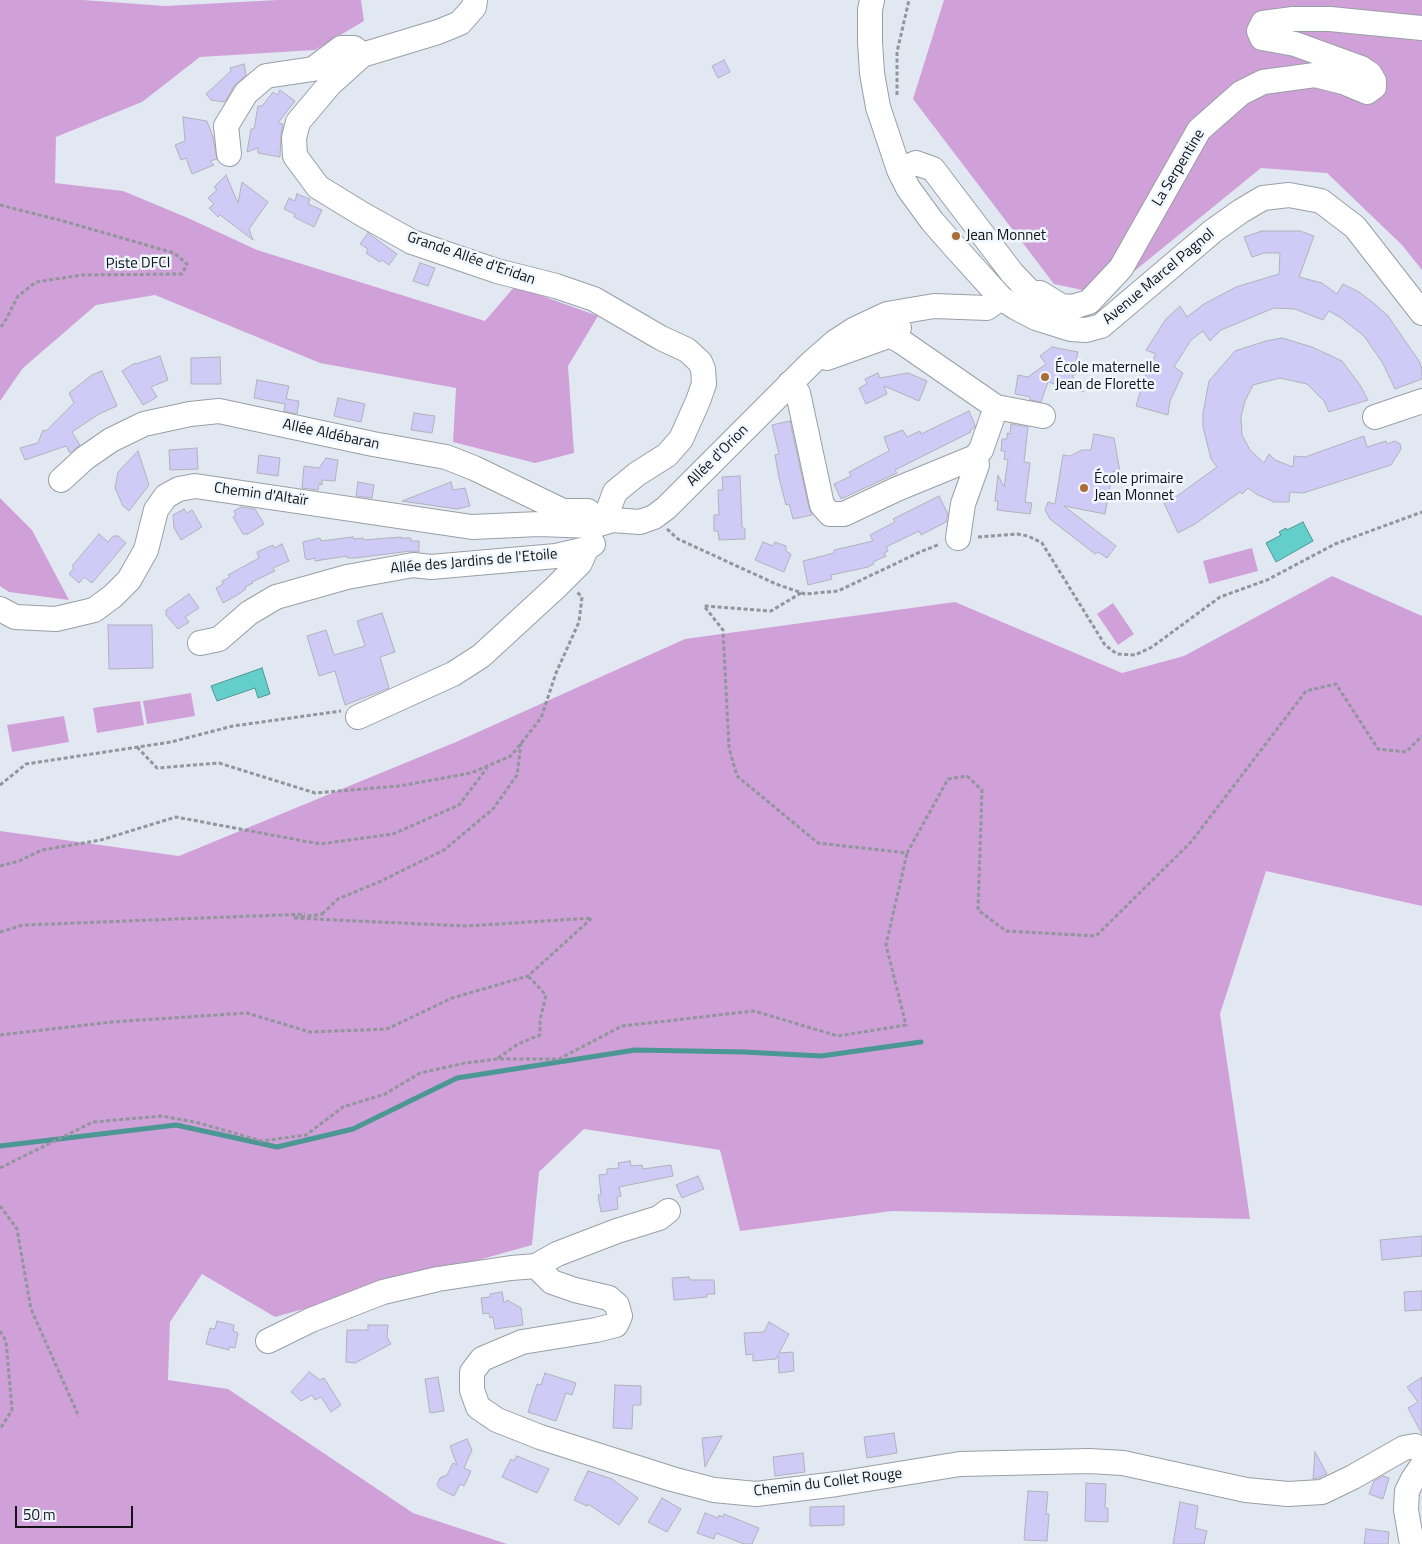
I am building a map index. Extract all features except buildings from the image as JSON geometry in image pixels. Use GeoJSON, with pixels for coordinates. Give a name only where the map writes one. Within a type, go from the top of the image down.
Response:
{"type":"FeatureCollection","features":[{"type":"Feature","properties":{"kind":"street","name":"Grande Allée d'Eridan"},"geometry":{"type":"LineString","coordinates":[[475,0],[474,7],[460,23],[438,32],[362,55],[330,84],[298,122],[294,138],[295,156],[318,186],[362,214],[412,242],[497,271],[556,286],[594,299],[645,329],[687,350],[700,362],[704,369],[704,384],[680,439],[667,455],[637,474],[615,492],[605,518],[602,537],[586,549]]}},
{"type":"Feature","properties":{"kind":"street","name":"Avenue Marcel Pagnol"},"geometry":{"type":"LineString","coordinates":[[872,0],[870,10],[870,42],[872,72],[878,107],[899,170],[908,188],[932,221],[1036,318],[1071,329],[1086,330],[1101,326],[1240,210],[1263,198],[1289,195],[1321,201],[1355,228],[1422,313]]}},
{"type":"Feature","properties":{"kind":"street","name":"La Serpentine"},"geometry":{"type":"LineString","coordinates":[[1016,300],[1040,293],[1061,306],[1072,307],[1089,302],[1121,268],[1199,130],[1241,93],[1263,82],[1315,75],[1343,82],[1367,92],[1374,87],[1374,81],[1370,74],[1361,68],[1295,44],[1262,38],[1259,30],[1263,23],[1293,19],[1330,19],[1422,28]]}},
{"type":"Feature","properties":{"kind":"street"},"geometry":{"type":"LineString","coordinates":[[229,154],[226,126],[246,94],[266,76],[313,69],[341,48],[354,48],[362,55]]}},
{"type":"Feature","properties":{"kind":"street"},"geometry":{"type":"LineString","coordinates":[[899,170],[916,163],[934,169],[1012,273],[1016,300]]}},
{"type":"Feature","properties":{"kind":"street","name":"Allée d'Orion"},"geometry":{"type":"LineString","coordinates":[[654,517],[666,508],[790,383],[835,342],[887,314],[934,306],[987,308],[1016,300]]}},
{"type":"Feature","properties":{"kind":"street","name":"Allée d'Orion"},"geometry":{"type":"LineString","coordinates":[[811,363],[891,336],[919,308]]}},
{"type":"Feature","properties":{"kind":"street"},"geometry":{"type":"LineString","coordinates":[[868,323],[891,336],[996,407],[1043,416]]}},
{"type":"Feature","properties":{"kind":"street"},"geometry":{"type":"LineString","coordinates":[[790,383],[798,394],[822,505],[830,514],[844,514],[897,489],[975,457],[981,450],[996,407]]}},
{"type":"Feature","properties":{"kind":"street"},"geometry":{"type":"LineString","coordinates":[[1375,417],[1422,400]]}},
{"type":"Feature","properties":{"kind":"street","name":"Allée Aldébaran"},"geometry":{"type":"LineString","coordinates":[[61,480],[85,458],[111,440],[144,424],[190,414],[219,411],[373,444],[446,457],[474,468],[543,514],[563,511],[590,511],[605,518]]}},
{"type":"Feature","properties":{"kind":"street"},"geometry":{"type":"LineString","coordinates":[[958,538],[963,504],[977,465],[975,457]]}},
{"type":"Feature","properties":{"kind":"street","name":"Chemin d'Altaïr"},"geometry":{"type":"LineString","coordinates":[[0,609],[15,617],[56,619],[76,616],[94,610],[113,596],[129,580],[146,550],[156,510],[166,496],[179,489],[195,486],[472,527],[543,514]]}},
{"type":"Feature","properties":{"kind":"street"},"geometry":{"type":"LineString","coordinates":[[605,518],[640,522],[654,517]]}},
{"type":"Feature","properties":{"kind":"street"},"geometry":{"type":"LineString","coordinates":[[358,717],[453,674],[481,656],[580,563],[586,549]]}},
{"type":"Feature","properties":{"kind":"street","name":"Allée des Jardins de l'Etoile"},"geometry":{"type":"LineString","coordinates":[[200,643],[219,640],[249,613],[276,597],[347,577],[413,565],[439,566],[556,556],[586,549]]}},
{"type":"Feature","properties":{"kind":"street"},"geometry":{"type":"LineString","coordinates":[[268,1341],[311,1320],[383,1292],[438,1278],[536,1266],[558,1254],[617,1231],[659,1218],[668,1211]]}},
{"type":"Feature","properties":{"kind":"street","name":"Chemin du Collet Rouge"},"geometry":{"type":"LineString","coordinates":[[536,1266],[552,1282],[574,1290],[609,1298],[617,1305],[620,1316],[616,1325],[522,1342],[482,1359],[472,1372],[472,1390],[478,1407],[497,1420],[540,1437],[672,1479],[714,1490],[756,1494],[837,1484],[960,1464],[1089,1461],[1123,1463],[1246,1490],[1288,1494],[1322,1492],[1404,1448],[1415,1446],[1422,1452]]}},
{"type":"Feature","properties":{"kind":"street"},"geometry":{"type":"LineString","coordinates":[[1412,1544],[1406,1510],[1407,1491],[1422,1466]]}},
{"type":"Feature","properties":{"kind":"path"},"geometry":{"type":"LineString","coordinates":[[897,98],[897,52],[910,0]]}},
{"type":"Feature","properties":{"kind":"path","name":"Piste DFCI"},"geometry":{"type":"LineString","coordinates":[[0,205],[174,253],[187,264],[182,274],[82,275],[36,282],[18,296],[0,328]]}},
{"type":"Feature","properties":{"kind":"path"},"geometry":{"type":"LineString","coordinates":[[654,517],[678,539],[776,584],[801,593],[819,594],[838,591],[920,552],[958,538],[1017,534],[1028,536],[1042,544],[1104,646],[1117,654],[1135,655],[1152,647],[1220,597],[1267,580],[1335,544],[1422,512]]}},
{"type":"Feature","properties":{"kind":"path"},"geometry":{"type":"LineString","coordinates":[[137,747],[157,768],[219,762],[315,794],[399,786],[472,774],[511,756],[541,718],[556,673],[579,622],[582,597],[564,579]]}},
{"type":"Feature","properties":{"kind":"path"},"geometry":{"type":"LineString","coordinates":[[801,593],[771,611],[704,606],[723,630],[729,748],[737,776],[818,843],[907,853]]}},
{"type":"Feature","properties":{"kind":"path"},"geometry":{"type":"LineString","coordinates":[[0,1168],[93,1122],[162,1116],[199,1123],[262,1141],[306,1135],[343,1108],[385,1094],[420,1073],[464,1063],[498,1059],[559,1058],[622,1026],[754,1011],[838,1036],[906,1025],[886,945],[907,853],[948,779],[967,776],[982,790],[978,910],[1006,931],[1096,936],[1191,842],[1306,691],[1336,684],[1378,749],[1406,752],[1422,736]]}},
{"type":"Feature","properties":{"kind":"path"},"geometry":{"type":"LineString","coordinates":[[0,785],[26,764],[171,742],[233,726],[339,711],[358,717]]}},
{"type":"Feature","properties":{"kind":"path"},"geometry":{"type":"LineString","coordinates":[[0,1035],[111,1022],[247,1013],[310,1032],[387,1028],[452,998],[528,976],[592,918],[466,926],[293,918],[323,914],[338,899],[379,882],[444,850],[493,809],[517,775],[521,743]]}},
{"type":"Feature","properties":{"kind":"path"},"geometry":{"type":"LineString","coordinates":[[0,866],[19,861],[42,850],[101,840],[176,817],[320,844],[393,834],[459,805],[488,767]]}},
{"type":"Feature","properties":{"kind":"path"},"geometry":{"type":"LineString","coordinates":[[0,932],[23,925],[323,914]]}},
{"type":"Feature","properties":{"kind":"path"},"geometry":{"type":"LineString","coordinates":[[498,1059],[518,1044],[540,1035],[540,1020],[546,996],[528,976]]}},
{"type":"Feature","properties":{"kind":"path"},"geometry":{"type":"LineString","coordinates":[[0,1206],[17,1229],[31,1309],[79,1417]]}},
{"type":"Feature","properties":{"kind":"path"},"geometry":{"type":"LineString","coordinates":[[0,1331],[6,1341],[12,1410],[0,1429]]}},
{"type":"Feature","properties":{"kind":"shaded area"},"geometry":{"type":"Polygon","coordinates":[[[0,0],[83,0],[165,6],[278,0],[361,0],[364,21],[315,50],[200,57],[142,102],[56,137],[55,183],[123,191],[257,250],[485,321],[515,286],[598,316],[568,366],[574,453],[535,463],[453,442],[456,388],[320,363],[155,295],[96,305],[23,368],[0,401],[0,0]]]}},
{"type":"Feature","properties":{"kind":"shaded area"},"geometry":{"type":"Polygon","coordinates":[[[944,0],[1422,0],[1422,270],[1402,245],[1327,173],[1261,168],[1105,295],[1054,284],[913,99],[944,0]]]}},
{"type":"Feature","properties":{"kind":"shaded area"},"geometry":{"type":"Polygon","coordinates":[[[0,498],[32,530],[69,600],[9,592],[0,586],[0,498]]]}},
{"type":"Feature","properties":{"kind":"shaded area"},"geometry":{"type":"Polygon","coordinates":[[[1303,522],[1313,541],[1276,562],[1266,543],[1281,535],[1279,532],[1286,528],[1287,530],[1303,522]]]}},
{"type":"Feature","properties":{"kind":"shaded area"},"geometry":{"type":"Polygon","coordinates":[[[1252,548],[1258,571],[1209,584],[1203,561],[1252,548]]]}},
{"type":"Feature","properties":{"kind":"shaded area"},"geometry":{"type":"Polygon","coordinates":[[[1332,576],[1422,616],[1422,906],[1266,871],[1220,1014],[1250,1219],[892,1211],[740,1231],[720,1150],[584,1129],[539,1172],[532,1245],[275,1317],[202,1274],[170,1322],[168,1380],[228,1389],[413,1513],[507,1544],[0,1544],[0,831],[179,856],[456,742],[685,639],[955,602],[1122,673],[1184,656],[1332,576]]]}},
{"type":"Feature","properties":{"kind":"shaded area"},"geometry":{"type":"Polygon","coordinates":[[[1113,603],[1134,634],[1118,645],[1097,614],[1113,603]]]}},
{"type":"Feature","properties":{"kind":"shaded area"},"geometry":{"type":"Polygon","coordinates":[[[262,668],[270,694],[258,698],[255,688],[217,701],[211,686],[262,668]]]}},
{"type":"Feature","properties":{"kind":"shaded area"},"geometry":{"type":"Polygon","coordinates":[[[191,693],[195,716],[147,724],[143,701],[191,693]]]}},
{"type":"Feature","properties":{"kind":"shaded area"},"geometry":{"type":"Polygon","coordinates":[[[140,701],[144,725],[97,733],[93,708],[140,701]]]}},
{"type":"Feature","properties":{"kind":"shaded area"},"geometry":{"type":"Polygon","coordinates":[[[64,716],[69,742],[12,752],[7,725],[64,716]]]}},
{"type":"Feature","properties":{"kind":"waterway"},"geometry":{"type":"LineString","coordinates":[[0,1146],[176,1125],[277,1147],[353,1129],[457,1078],[635,1050],[744,1052],[821,1056],[921,1042]]}},
{"type":"Feature","properties":{"kind":"place","name":"Jean Monnet"},"geometry":{"type":"Point","coordinates":[956,236]}},
{"type":"Feature","properties":{"kind":"place","name":"École maternelle Jean de Florette"},"geometry":{"type":"Point","coordinates":[1045,377]}},
{"type":"Feature","properties":{"kind":"place","name":"École primaire Jean Monnet"},"geometry":{"type":"Point","coordinates":[1084,488]}}]}
